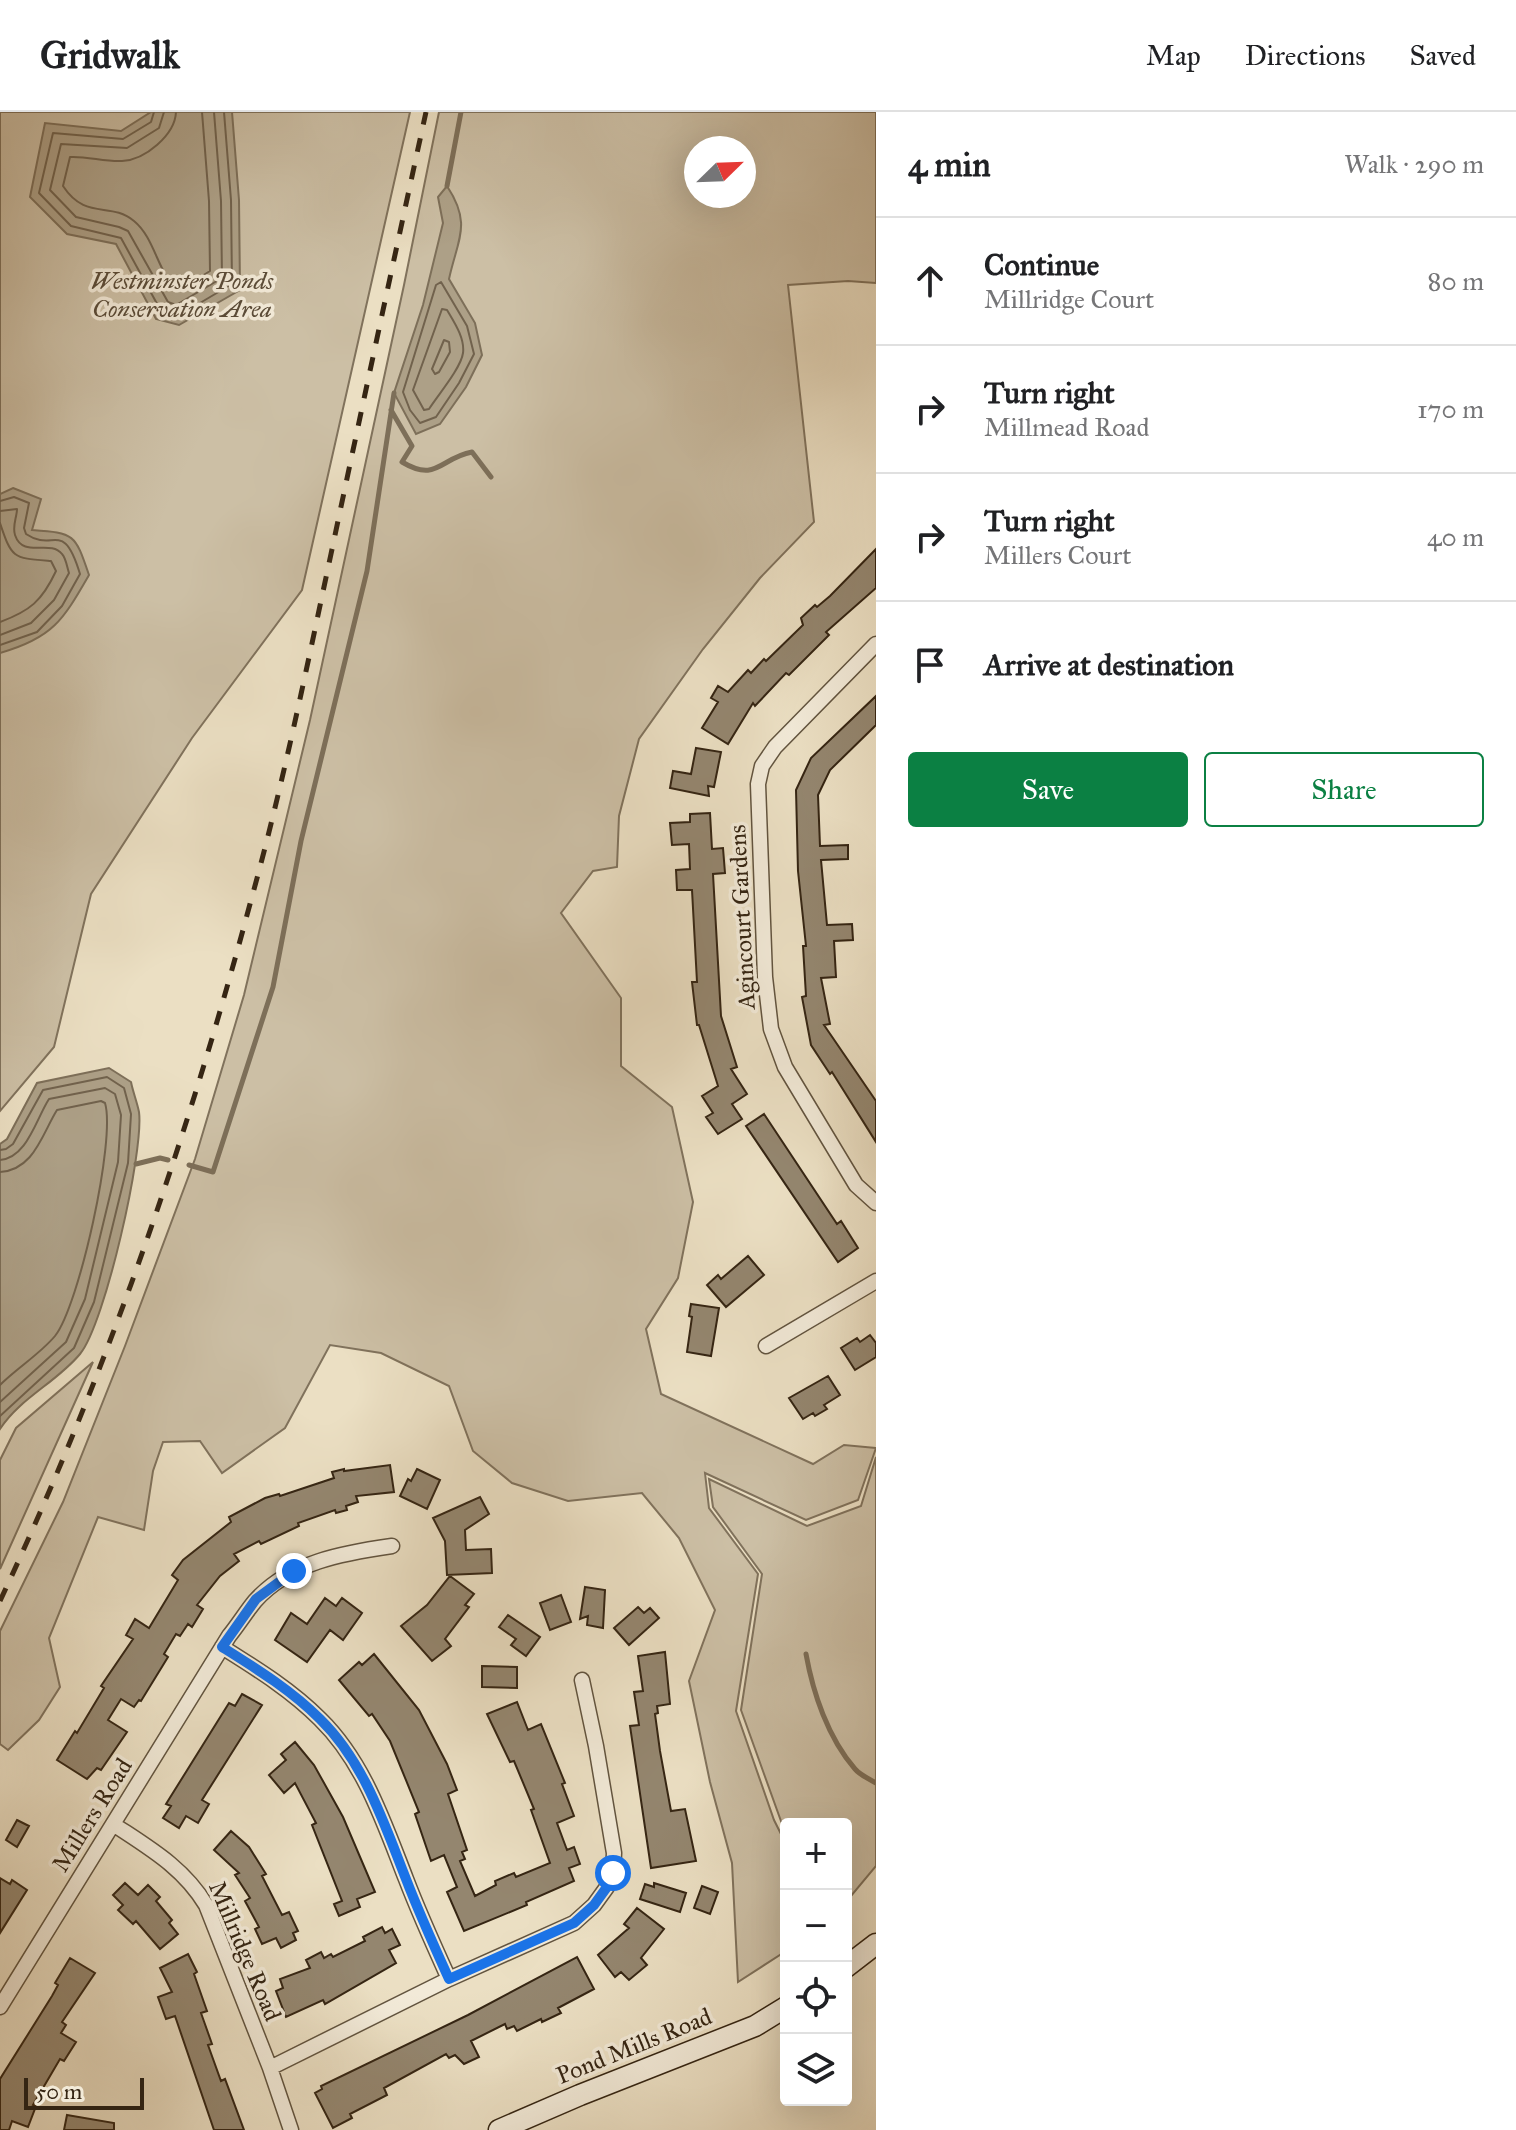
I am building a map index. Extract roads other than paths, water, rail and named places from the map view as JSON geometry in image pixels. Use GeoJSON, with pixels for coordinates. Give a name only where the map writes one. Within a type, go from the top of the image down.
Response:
{"type":"FeatureCollection","features":[{"type":"Feature","properties":{"kind":"main road"},"geometry":{"type":"LineString","coordinates":[[852,1962],[876,1944]]}},
{"type":"Feature","properties":{"kind":"main road","name":"Pond Mills Road"},"geometry":{"type":"LineString","coordinates":[[499,2130],[755,2026],[780,2011]]}},
{"type":"Feature","properties":{"kind":"street","name":"Agincourt Gardens"},"geometry":{"type":"LineString","coordinates":[[875,647],[775,747],[762,766],[758,784],[765,977],[771,1029],[785,1067],[856,1185],[876,1203]]}},
{"type":"Feature","properties":{"kind":"street"},"geometry":{"type":"LineString","coordinates":[[766,1346],[876,1281]]}},
{"type":"Feature","properties":{"kind":"street","name":"Millers Road"},"geometry":{"type":"LineString","coordinates":[[0,2007],[222,1647],[256,1599],[294,1571],[344,1553],[392,1546]]}},
{"type":"Feature","properties":{"kind":"street"},"geometry":{"type":"LineString","coordinates":[[222,1647],[279,1683],[322,1720],[354,1760],[377,1804],[425,1929],[449,1979]]}},
{"type":"Feature","properties":{"kind":"street"},"geometry":{"type":"LineString","coordinates":[[270,2068],[449,1979],[574,1923],[594,1905],[613,1873],[614,1853],[582,1680]]}},
{"type":"Feature","properties":{"kind":"street","name":"Millridge Road"},"geometry":{"type":"LineString","coordinates":[[113,1824],[171,1863],[193,1883],[206,1905],[291,2130]]}},
{"type":"Feature","properties":{"kind":"water"},"geometry":{"type":"Polygon","coordinates":[[[151,112],[232,112],[239,200],[240,290],[179,325],[156,319],[116,244],[67,234],[30,197],[45,123],[121,131],[151,112]]]}},
{"type":"Feature","properties":{"kind":"water"},"geometry":{"type":"Polygon","coordinates":[[[447,186],[455,199],[461,221],[449,279],[475,323],[482,355],[466,387],[440,424],[416,434],[394,393],[423,305],[443,223],[438,197],[447,186]]]}},
{"type":"Feature","properties":{"kind":"water"},"geometry":{"type":"Polygon","coordinates":[[[13,488],[41,499],[32,530],[71,538],[80,551],[89,575],[72,604],[45,634],[0,653],[0,494],[13,488]]]}},
{"type":"Feature","properties":{"kind":"water"},"geometry":{"type":"Polygon","coordinates":[[[109,1068],[131,1082],[139,1112],[129,1198],[111,1275],[90,1337],[80,1354],[18,1408],[0,1429],[0,1144],[7,1139],[37,1083],[109,1068]]]}},
{"type":"Feature","properties":{"kind":"waterway"},"geometry":{"type":"LineString","coordinates":[[447,186],[461,112]]}},
{"type":"Feature","properties":{"kind":"waterway"},"geometry":{"type":"LineString","coordinates":[[189,1165],[213,1172],[273,987],[301,841],[367,571],[394,393]]}},
{"type":"Feature","properties":{"kind":"waterway"},"geometry":{"type":"LineString","coordinates":[[391,410],[412,446],[402,462],[414,468],[431,470],[472,452],[491,477]]}},
{"type":"Feature","properties":{"kind":"waterway"},"geometry":{"type":"LineString","coordinates":[[136,1164],[160,1158],[168,1160]]}},
{"type":"Feature","properties":{"kind":"waterway"},"geometry":{"type":"LineString","coordinates":[[806,1654],[817,1699],[829,1729],[857,1771],[876,1783]]}},
{"type":"Feature","properties":{"kind":"railway"},"geometry":{"type":"LineString","coordinates":[[0,1601],[108,1345],[170,1171],[225,993],[262,861],[293,730],[426,112]]}},
{"type":"Feature","properties":{"kind":"park label","name":"Westminster Ponds Conservation Area"},"geometry":{"type":"Point","coordinates":[182,295]}}]}
